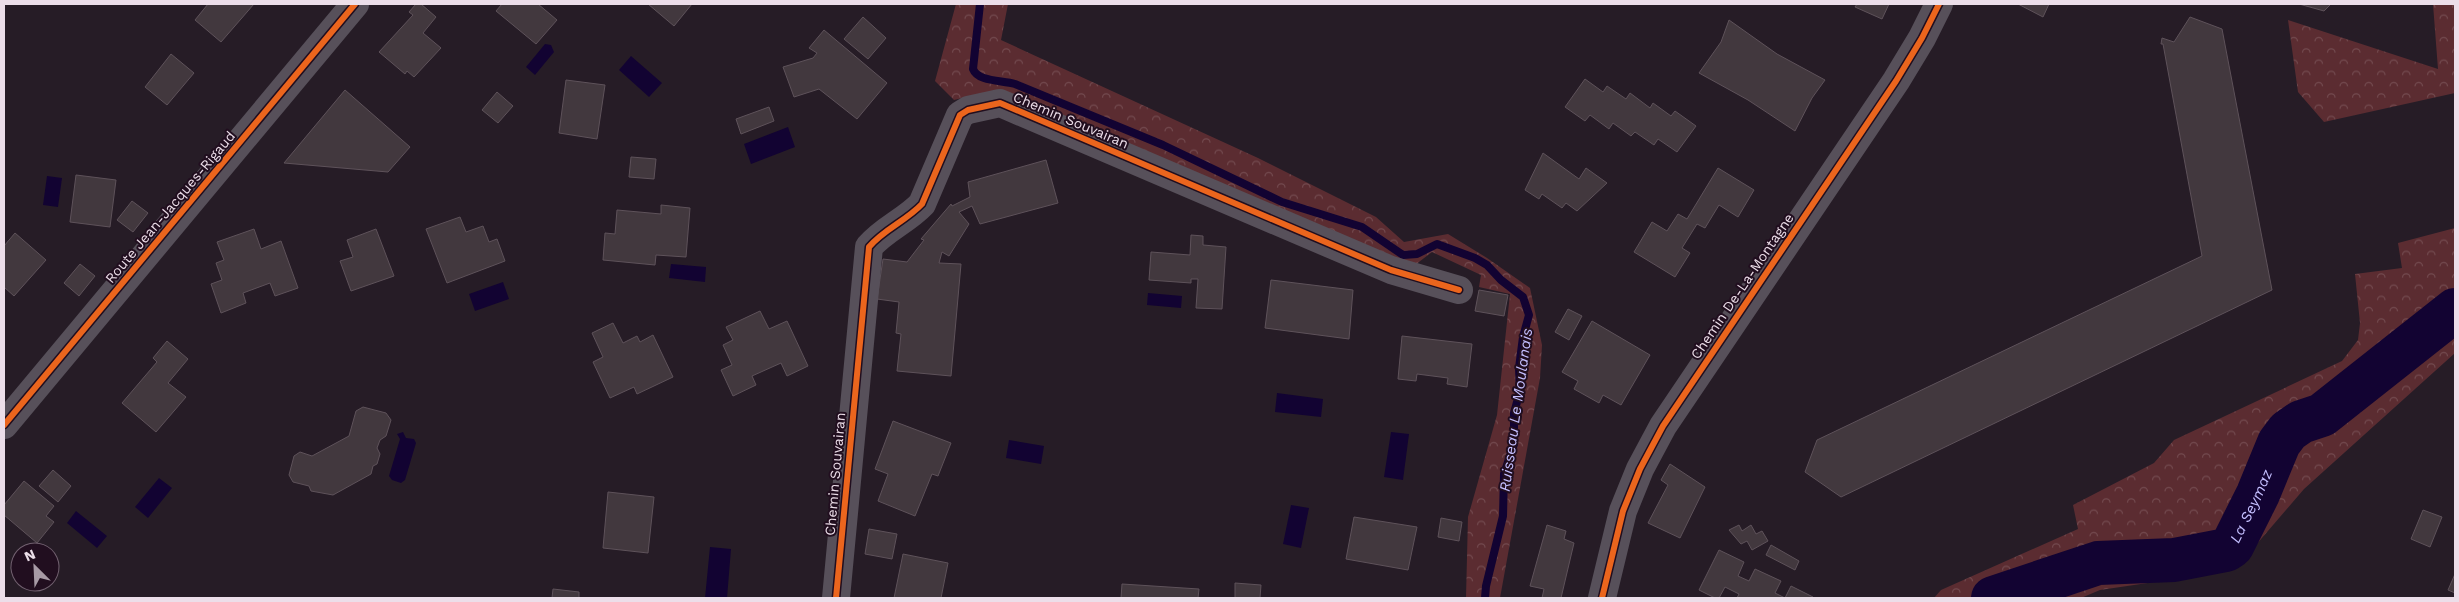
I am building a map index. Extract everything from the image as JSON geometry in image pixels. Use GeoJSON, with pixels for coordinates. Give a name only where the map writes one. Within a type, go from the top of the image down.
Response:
{"type":"FeatureCollection","features":[{"type":"Feature","properties":{"kind":"street","name":"Route Jean-Jacques-Rigaud"},"geometry":{"type":"LineString","coordinates":[[4,425],[355,4]]}},
{"type":"Feature","properties":{"kind":"street","name":"Chemin De-La-Montagne"},"geometry":{"type":"LineString","coordinates":[[1602,598],[1623,511],[1640,469],[1662,426],[1896,81],[1939,4]]}},
{"type":"Feature","properties":{"kind":"street","name":"Chemin Souvairan"},"geometry":{"type":"LineString","coordinates":[[836,598],[869,247],[877,237],[914,213],[922,204],[960,115],[968,110],[1000,103],[1391,270],[1459,290]]}},
{"type":"Feature","properties":{"kind":"green space"},"geometry":{"type":"Polygon","coordinates":[[[956,4],[1008,4],[1001,40],[1258,158],[1376,217],[1404,242],[1448,234],[1530,288],[1542,345],[1540,378],[1500,598],[1466,598],[1468,517],[1497,415],[1510,294],[1479,287],[1481,275],[1432,252],[1411,268],[993,91],[954,100],[935,81],[956,4]]]}},
{"type":"Feature","properties":{"kind":"green space"},"geometry":{"type":"Polygon","coordinates":[[[2433,4],[2455,4],[2455,93],[2324,122],[2298,92],[2288,20],[2438,69],[2433,4]]]}},
{"type":"Feature","properties":{"kind":"green space"},"geometry":{"type":"Polygon","coordinates":[[[2455,228],[2455,353],[2304,489],[2249,553],[2195,576],[2100,590],[2081,598],[1934,598],[1941,590],[2078,529],[2073,505],[2154,463],[2174,440],[2342,361],[2358,340],[2360,323],[2355,274],[2402,268],[2398,243],[2455,228]]]}},
{"type":"Feature","properties":{"kind":"shaded area"},"geometry":{"type":"Polygon","coordinates":[[[545,44],[551,45],[554,52],[535,75],[526,67],[545,44]]]}},
{"type":"Feature","properties":{"kind":"shaded area"},"geometry":{"type":"Polygon","coordinates":[[[631,56],[662,83],[649,97],[619,70],[631,56]]]}},
{"type":"Feature","properties":{"kind":"shaded area"},"geometry":{"type":"Polygon","coordinates":[[[788,127],[795,147],[751,164],[744,144],[788,127]]]}},
{"type":"Feature","properties":{"kind":"shaded area"},"geometry":{"type":"Polygon","coordinates":[[[47,176],[62,178],[58,207],[43,205],[47,176]]]}},
{"type":"Feature","properties":{"kind":"shaded area"},"geometry":{"type":"Polygon","coordinates":[[[671,264],[706,267],[705,282],[669,278],[671,264]]]}},
{"type":"Feature","properties":{"kind":"shaded area"},"geometry":{"type":"Polygon","coordinates":[[[503,282],[509,299],[475,311],[469,294],[503,282]]]}},
{"type":"Feature","properties":{"kind":"shaded area"},"geometry":{"type":"Polygon","coordinates":[[[1148,293],[1182,296],[1181,308],[1147,305],[1148,293]]]}},
{"type":"Feature","properties":{"kind":"shaded area"},"geometry":{"type":"Polygon","coordinates":[[[1277,393],[1323,399],[1321,417],[1275,412],[1277,393]]]}},
{"type":"Feature","properties":{"kind":"shaded area"},"geometry":{"type":"Polygon","coordinates":[[[403,432],[406,438],[414,439],[416,443],[405,480],[401,483],[392,480],[389,476],[400,439],[397,434],[403,432]]]}},
{"type":"Feature","properties":{"kind":"shaded area"},"geometry":{"type":"Polygon","coordinates":[[[1391,432],[1409,434],[1403,480],[1384,477],[1391,432]]]}},
{"type":"Feature","properties":{"kind":"shaded area"},"geometry":{"type":"Polygon","coordinates":[[[1009,440],[1044,446],[1041,464],[1006,458],[1009,440]]]}},
{"type":"Feature","properties":{"kind":"shaded area"},"geometry":{"type":"Polygon","coordinates":[[[159,478],[172,488],[148,518],[135,507],[159,478]]]}},
{"type":"Feature","properties":{"kind":"shaded area"},"geometry":{"type":"Polygon","coordinates":[[[1291,505],[1309,508],[1301,548],[1283,544],[1291,505]]]}},
{"type":"Feature","properties":{"kind":"shaded area"},"geometry":{"type":"Polygon","coordinates":[[[76,511],[107,536],[97,548],[67,523],[76,511]]]}},
{"type":"Feature","properties":{"kind":"shaded area"},"geometry":{"type":"Polygon","coordinates":[[[710,547],[731,549],[727,598],[705,598],[710,547]]]}},
{"type":"Feature","properties":{"kind":"building"},"geometry":{"type":"Polygon","coordinates":[[[208,4],[254,4],[221,42],[195,20],[208,4]]]}},
{"type":"Feature","properties":{"kind":"building"},"geometry":{"type":"Polygon","coordinates":[[[416,4],[421,4],[436,17],[423,33],[441,48],[414,77],[407,71],[405,74],[379,52],[413,15],[409,12],[416,4]]]}},
{"type":"Feature","properties":{"kind":"building"},"geometry":{"type":"Polygon","coordinates":[[[502,4],[538,4],[557,20],[536,44],[496,11],[502,4]]]}},
{"type":"Feature","properties":{"kind":"building"},"geometry":{"type":"Polygon","coordinates":[[[648,4],[692,4],[674,26],[648,4]]]}},
{"type":"Feature","properties":{"kind":"building"},"geometry":{"type":"Polygon","coordinates":[[[1857,4],[1889,4],[1882,19],[1855,7],[1857,4]]]}},
{"type":"Feature","properties":{"kind":"building"},"geometry":{"type":"Polygon","coordinates":[[[2018,4],[2049,4],[2043,17],[2018,4]]]}},
{"type":"Feature","properties":{"kind":"building"},"geometry":{"type":"Polygon","coordinates":[[[2299,4],[2331,4],[2324,11],[2299,4]]]}},
{"type":"Feature","properties":{"kind":"building"},"geometry":{"type":"Polygon","coordinates":[[[863,17],[886,38],[868,59],[844,39],[863,17]]]}},
{"type":"Feature","properties":{"kind":"building"},"geometry":{"type":"Polygon","coordinates":[[[2190,17],[2222,29],[2272,290],[1841,497],[1805,472],[1817,440],[2202,256],[2163,44],[2161,44],[2162,38],[2174,42],[2190,17]]]}},
{"type":"Feature","properties":{"kind":"building"},"geometry":{"type":"Polygon","coordinates":[[[1729,20],[1777,54],[1825,80],[1812,98],[1795,131],[1748,100],[1699,73],[1721,42],[1729,20]]]}},
{"type":"Feature","properties":{"kind":"building"},"geometry":{"type":"Polygon","coordinates":[[[824,30],[887,83],[857,119],[819,89],[794,97],[783,67],[813,58],[817,53],[809,48],[824,30]]]}},
{"type":"Feature","properties":{"kind":"building"},"geometry":{"type":"Polygon","coordinates":[[[171,54],[194,73],[167,105],[145,87],[171,54]]]}},
{"type":"Feature","properties":{"kind":"building"},"geometry":{"type":"Polygon","coordinates":[[[1585,79],[1603,92],[1607,86],[1626,99],[1630,93],[1650,108],[1653,103],[1671,116],[1675,111],[1696,126],[1677,152],[1658,139],[1654,145],[1635,132],[1631,136],[1613,123],[1609,129],[1590,115],[1585,121],[1565,107],[1585,79]]]}},
{"type":"Feature","properties":{"kind":"building"},"geometry":{"type":"Polygon","coordinates":[[[566,80],[605,85],[597,139],[559,133],[566,80]]]}},
{"type":"Feature","properties":{"kind":"building"},"geometry":{"type":"Polygon","coordinates":[[[345,90],[410,147],[388,172],[284,163],[345,90]]]}},
{"type":"Feature","properties":{"kind":"building"},"geometry":{"type":"Polygon","coordinates":[[[497,92],[513,106],[498,123],[482,110],[497,92]]]}},
{"type":"Feature","properties":{"kind":"building"},"geometry":{"type":"Polygon","coordinates":[[[769,107],[774,121],[741,134],[736,119],[769,107]]]}},
{"type":"Feature","properties":{"kind":"building"},"geometry":{"type":"Polygon","coordinates":[[[1543,153],[1579,179],[1586,168],[1607,183],[1577,211],[1566,203],[1562,208],[1542,194],[1539,199],[1525,190],[1543,153]]]}},
{"type":"Feature","properties":{"kind":"building"},"geometry":{"type":"Polygon","coordinates":[[[631,157],[656,159],[654,179],[629,177],[631,157]]]}},
{"type":"Feature","properties":{"kind":"building"},"geometry":{"type":"Polygon","coordinates":[[[1046,160],[1058,203],[980,224],[972,206],[959,212],[969,224],[949,256],[942,252],[939,263],[961,264],[951,376],[897,371],[901,334],[896,333],[899,302],[877,299],[883,259],[907,262],[924,240],[921,239],[951,204],[952,206],[970,197],[968,182],[1046,160]]]}},
{"type":"Feature","properties":{"kind":"building"},"geometry":{"type":"Polygon","coordinates":[[[1718,168],[1754,190],[1738,217],[1719,205],[1705,228],[1697,224],[1682,248],[1690,253],[1675,277],[1634,252],[1652,222],[1667,231],[1678,214],[1687,219],[1718,168]]]}},
{"type":"Feature","properties":{"kind":"building"},"geometry":{"type":"Polygon","coordinates":[[[76,175],[116,180],[110,227],[70,222],[76,175]]]}},
{"type":"Feature","properties":{"kind":"building"},"geometry":{"type":"Polygon","coordinates":[[[132,201],[148,213],[133,232],[117,220],[132,201]]]}},
{"type":"Feature","properties":{"kind":"building"},"geometry":{"type":"Polygon","coordinates":[[[661,205],[690,208],[686,257],[656,255],[655,265],[603,260],[605,233],[615,234],[617,210],[661,214],[661,205]]]}},
{"type":"Feature","properties":{"kind":"building"},"geometry":{"type":"Polygon","coordinates":[[[460,217],[466,232],[483,226],[489,242],[497,239],[505,261],[447,283],[426,229],[460,217]]]}},
{"type":"Feature","properties":{"kind":"building"},"geometry":{"type":"Polygon","coordinates":[[[254,229],[261,249],[281,241],[298,288],[275,296],[270,283],[243,293],[246,303],[221,313],[211,284],[222,280],[216,263],[224,260],[217,242],[254,229]]]}},
{"type":"Feature","properties":{"kind":"building"},"geometry":{"type":"Polygon","coordinates":[[[376,229],[394,276],[351,291],[340,261],[353,257],[347,240],[376,229]]]}},
{"type":"Feature","properties":{"kind":"building"},"geometry":{"type":"Polygon","coordinates":[[[15,233],[46,260],[14,296],[4,287],[4,246],[15,233]]]}},
{"type":"Feature","properties":{"kind":"building"},"geometry":{"type":"Polygon","coordinates":[[[1191,235],[1203,236],[1203,245],[1226,247],[1222,309],[1196,308],[1198,279],[1191,279],[1191,283],[1149,280],[1151,252],[1190,255],[1191,235]]]}},
{"type":"Feature","properties":{"kind":"building"},"geometry":{"type":"Polygon","coordinates":[[[80,264],[95,276],[79,296],[64,283],[80,264]]]}},
{"type":"Feature","properties":{"kind":"building"},"geometry":{"type":"Polygon","coordinates":[[[1271,280],[1353,290],[1349,339],[1265,328],[1271,280]]]}},
{"type":"Feature","properties":{"kind":"building"},"geometry":{"type":"Polygon","coordinates":[[[1479,290],[1508,295],[1504,316],[1475,311],[1479,290]]]}},
{"type":"Feature","properties":{"kind":"building"},"geometry":{"type":"Polygon","coordinates":[[[1568,309],[1582,316],[1569,340],[1555,332],[1568,309]]]}},
{"type":"Feature","properties":{"kind":"building"},"geometry":{"type":"Polygon","coordinates":[[[760,311],[769,329],[787,321],[808,366],[787,376],[781,363],[752,376],[756,385],[733,396],[721,370],[732,365],[723,345],[733,340],[726,327],[760,311]]]}},
{"type":"Feature","properties":{"kind":"building"},"geometry":{"type":"Polygon","coordinates":[[[1592,321],[1650,355],[1621,405],[1603,395],[1599,403],[1574,389],[1578,381],[1562,372],[1592,321]]]}},
{"type":"Feature","properties":{"kind":"building"},"geometry":{"type":"Polygon","coordinates":[[[613,323],[623,343],[637,336],[640,342],[653,335],[673,377],[637,394],[634,387],[610,398],[593,362],[603,357],[592,333],[613,323]]]}},
{"type":"Feature","properties":{"kind":"building"},"geometry":{"type":"Polygon","coordinates":[[[1402,336],[1472,344],[1467,387],[1447,384],[1448,378],[1417,374],[1416,381],[1398,379],[1402,336]]]}},
{"type":"Feature","properties":{"kind":"building"},"geometry":{"type":"Polygon","coordinates":[[[167,341],[188,359],[168,383],[186,397],[156,432],[122,403],[157,362],[153,358],[167,341]]]}},
{"type":"Feature","properties":{"kind":"building"},"geometry":{"type":"Polygon","coordinates":[[[363,407],[386,413],[391,420],[386,436],[380,440],[377,448],[380,454],[371,474],[333,495],[311,491],[309,486],[293,482],[289,475],[294,456],[300,452],[312,456],[349,436],[356,411],[363,407]]]}},
{"type":"Feature","properties":{"kind":"building"},"geometry":{"type":"Polygon","coordinates":[[[893,421],[951,443],[938,476],[932,474],[915,516],[878,501],[888,474],[875,469],[893,421]]]}},
{"type":"Feature","properties":{"kind":"building"},"geometry":{"type":"Polygon","coordinates":[[[1670,464],[1705,487],[1680,538],[1648,523],[1668,485],[1661,480],[1670,464]]]}},
{"type":"Feature","properties":{"kind":"building"},"geometry":{"type":"Polygon","coordinates":[[[53,470],[71,486],[58,502],[39,486],[53,470]]]}},
{"type":"Feature","properties":{"kind":"building"},"geometry":{"type":"Polygon","coordinates":[[[24,481],[54,506],[46,516],[54,522],[36,542],[4,515],[4,505],[24,481]]]}},
{"type":"Feature","properties":{"kind":"building"},"geometry":{"type":"Polygon","coordinates":[[[608,492],[654,497],[648,553],[603,548],[608,492]]]}},
{"type":"Feature","properties":{"kind":"building"},"geometry":{"type":"Polygon","coordinates":[[[2423,510],[2442,517],[2430,547],[2411,539],[2423,510]]]}},
{"type":"Feature","properties":{"kind":"building"},"geometry":{"type":"Polygon","coordinates":[[[1354,517],[1417,527],[1408,570],[1346,559],[1354,517]]]}},
{"type":"Feature","properties":{"kind":"building"},"geometry":{"type":"Polygon","coordinates":[[[1441,518],[1462,522],[1459,541],[1438,537],[1441,518]]]}},
{"type":"Feature","properties":{"kind":"building"},"geometry":{"type":"Polygon","coordinates":[[[1547,525],[1566,531],[1564,539],[1574,543],[1561,598],[1542,598],[1544,589],[1530,586],[1547,525]]]}},
{"type":"Feature","properties":{"kind":"building"},"geometry":{"type":"Polygon","coordinates":[[[1739,525],[1742,531],[1751,525],[1756,534],[1762,531],[1768,541],[1752,550],[1747,541],[1741,544],[1729,530],[1739,525]]]}},
{"type":"Feature","properties":{"kind":"building"},"geometry":{"type":"Polygon","coordinates":[[[869,529],[897,534],[892,559],[865,554],[869,529]]]}},
{"type":"Feature","properties":{"kind":"building"},"geometry":{"type":"Polygon","coordinates":[[[1771,545],[1799,561],[1795,570],[1766,555],[1771,545]]]}},
{"type":"Feature","properties":{"kind":"building"},"geometry":{"type":"Polygon","coordinates":[[[1719,550],[1744,562],[1738,576],[1749,581],[1755,569],[1781,581],[1775,593],[1785,598],[1737,598],[1739,594],[1725,587],[1719,598],[1715,598],[1699,590],[1719,550]]]}},
{"type":"Feature","properties":{"kind":"building"},"geometry":{"type":"Polygon","coordinates":[[[903,554],[948,563],[941,598],[894,598],[903,554]]]}},
{"type":"Feature","properties":{"kind":"building"},"geometry":{"type":"Polygon","coordinates":[[[2455,574],[2455,593],[2448,590],[2455,574]]]}},
{"type":"Feature","properties":{"kind":"building"},"geometry":{"type":"Polygon","coordinates":[[[1235,583],[1261,585],[1260,598],[1235,598],[1235,583]]]}},
{"type":"Feature","properties":{"kind":"building"},"geometry":{"type":"Polygon","coordinates":[[[1122,584],[1199,589],[1198,598],[1121,598],[1122,584]]]}},
{"type":"Feature","properties":{"kind":"building"},"geometry":{"type":"Polygon","coordinates":[[[1791,586],[1813,597],[1813,598],[1785,598],[1791,586]]]}},
{"type":"Feature","properties":{"kind":"building"},"geometry":{"type":"Polygon","coordinates":[[[553,589],[579,592],[579,598],[552,598],[553,589]]]}},
{"type":"Feature","properties":{"kind":"waterway","name":"Ruisseau Le Moulanais"},"geometry":{"type":"LineString","coordinates":[[980,4],[973,69],[980,76],[1015,84],[1163,145],[1282,202],[1362,227],[1403,255],[1417,254],[1437,244],[1475,258],[1487,265],[1501,280],[1523,297],[1529,315],[1523,337],[1519,368],[1520,391],[1514,413],[1514,444],[1504,474],[1503,516],[1486,586],[1485,598]]}},
{"type":"Feature","properties":{"kind":"waterway","name":"La Seymaz"},"geometry":{"type":"LineString","coordinates":[[1993,598],[2098,563],[2174,560],[2226,550],[2232,546],[2258,494],[2279,443],[2288,431],[2301,422],[2322,415],[2455,310]]}},
{"type":"Feature","properties":{"kind":"cycle path"},"geometry":{"type":"LineString","coordinates":[[4,425],[355,4]]}},
{"type":"Feature","properties":{"kind":"cycle path"},"geometry":{"type":"LineString","coordinates":[[1602,598],[1623,511],[1640,469],[1663,426],[1896,81],[1922,38],[1939,4]]}},
{"type":"Feature","properties":{"kind":"cycle path"},"geometry":{"type":"LineString","coordinates":[[836,598],[869,247],[881,235],[922,204],[960,115],[968,110],[1000,103],[1391,270],[1459,290]]}}]}
